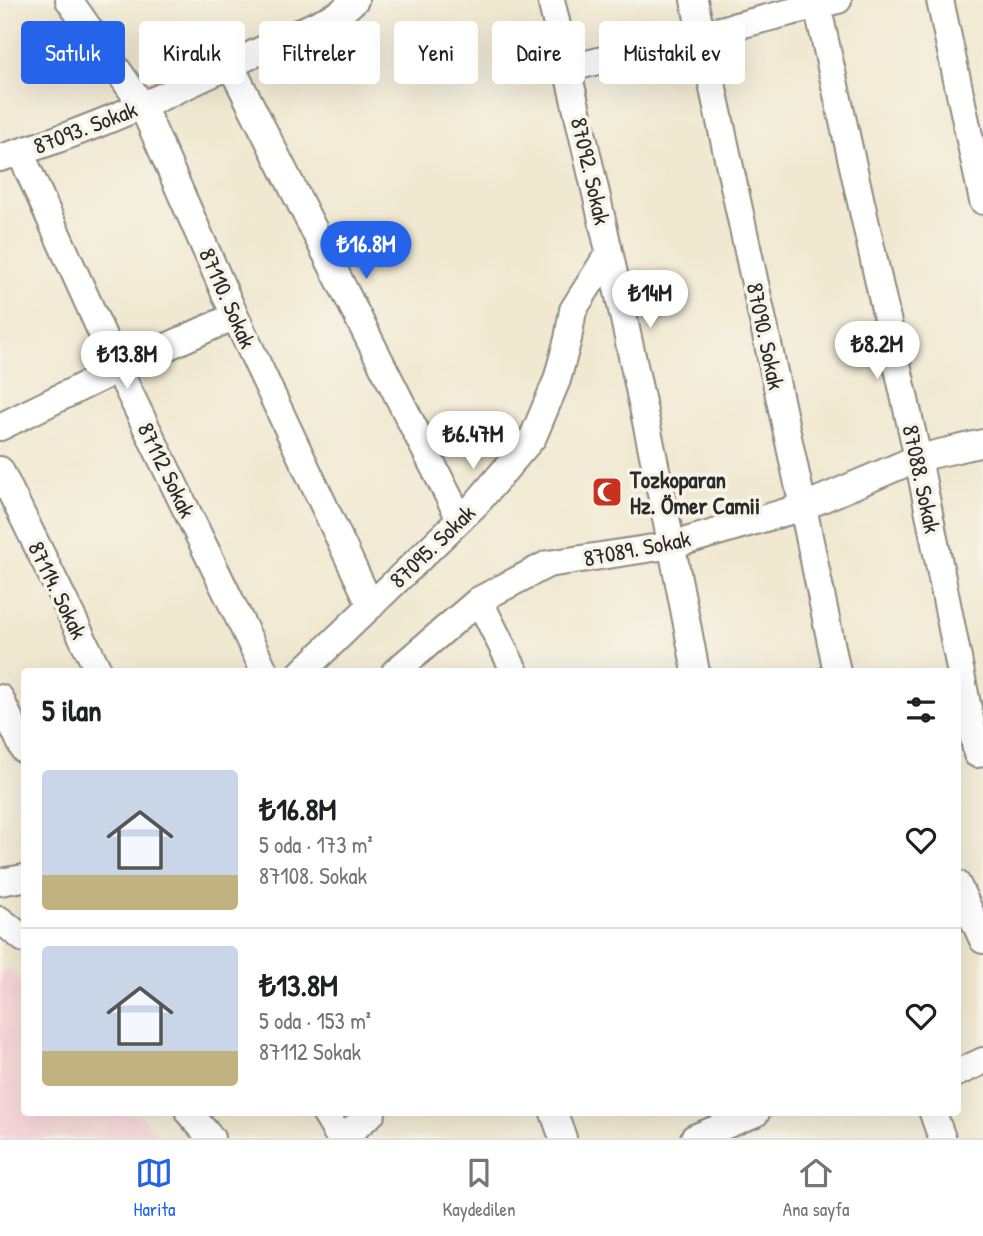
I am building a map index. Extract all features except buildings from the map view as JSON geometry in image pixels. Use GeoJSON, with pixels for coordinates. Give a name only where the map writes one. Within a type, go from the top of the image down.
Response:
{"type":"FeatureCollection","features":[{"type":"Feature","properties":{"kind":"street","name":"87110. Sokak"},"geometry":{"type":"LineString","coordinates":[[69,0],[142,105],[235,316],[371,606]]}},
{"type":"Feature","properties":{"kind":"street","name":"87093. Sokak"},"geometry":{"type":"LineString","coordinates":[[245,57],[340,14],[355,0]]}},
{"type":"Feature","properties":{"kind":"street","name":"87092. Sokak"},"geometry":{"type":"LineString","coordinates":[[551,0],[556,21]]}},
{"type":"Feature","properties":{"kind":"street","name":"87090. Sokak"},"geometry":{"type":"LineString","coordinates":[[694,0],[698,21]]}},
{"type":"Feature","properties":{"kind":"street"},"geometry":{"type":"LineString","coordinates":[[940,0],[983,201]]}},
{"type":"Feature","properties":{"kind":"street"},"geometry":{"type":"LineString","coordinates":[[745,23],[824,2]]}},
{"type":"Feature","properties":{"kind":"street","name":"87088. Sokak"},"geometry":{"type":"LineString","coordinates":[[824,2],[918,458],[956,668]]}},
{"type":"Feature","properties":{"kind":"street","name":"87093. Sokak"},"geometry":{"type":"LineString","coordinates":[[10,155],[129,112],[187,84]]}},
{"type":"Feature","properties":{"kind":"street"},"geometry":{"type":"LineString","coordinates":[[240,84],[460,519]]}},
{"type":"Feature","properties":{"kind":"street","name":"87092. Sokak"},"geometry":{"type":"LineString","coordinates":[[571,84],[673,545],[695,668]]}},
{"type":"Feature","properties":{"kind":"street","name":"87090. Sokak"},"geometry":{"type":"LineString","coordinates":[[712,84],[836,668]]}},
{"type":"Feature","properties":{"kind":"street","name":"87112 Sokak"},"geometry":{"type":"LineString","coordinates":[[10,155],[118,369],[263,668]]}},
{"type":"Feature","properties":{"kind":"street","name":"87095. Sokak"},"geometry":{"type":"LineString","coordinates":[[306,668],[476,504],[533,436],[557,380],[573,310],[608,253]]}},
{"type":"Feature","properties":{"kind":"street"},"geometry":{"type":"LineString","coordinates":[[0,427],[235,316]]}},
{"type":"Feature","properties":{"kind":"street","name":"87089. Sokak"},"geometry":{"type":"LineString","coordinates":[[400,668],[480,600],[548,564],[673,545],[803,507],[918,458],[983,443]]}},
{"type":"Feature","properties":{"kind":"street","name":"87114. Sokak"},"geometry":{"type":"LineString","coordinates":[[0,470],[97,668]]}},
{"type":"Feature","properties":{"kind":"street"},"geometry":{"type":"LineString","coordinates":[[480,600],[513,668]]}},
{"type":"Feature","properties":{"kind":"street","name":"87088. Sokak"},"geometry":{"type":"LineString","coordinates":[[961,694],[972,755]]}},
{"type":"Feature","properties":{"kind":"street"},"geometry":{"type":"LineString","coordinates":[[0,698],[21,744]]}},
{"type":"Feature","properties":{"kind":"street"},"geometry":{"type":"LineString","coordinates":[[961,893],[983,940]]}},
{"type":"Feature","properties":{"kind":"street"},"geometry":{"type":"LineString","coordinates":[[0,920],[21,937]]}},
{"type":"Feature","properties":{"kind":"street"},"geometry":{"type":"LineString","coordinates":[[0,944],[21,948]]}},
{"type":"Feature","properties":{"kind":"street"},"geometry":{"type":"LineString","coordinates":[[961,1071],[983,1061]]}},
{"type":"Feature","properties":{"kind":"street"},"geometry":{"type":"LineString","coordinates":[[192,1116],[211,1138]]}},
{"type":"Feature","properties":{"kind":"street"},"geometry":{"type":"LineString","coordinates":[[328,1116],[342,1138],[368,1116]]}},
{"type":"Feature","properties":{"kind":"street"},"geometry":{"type":"LineString","coordinates":[[555,1116],[563,1138]]}},
{"type":"Feature","properties":{"kind":"street"},"geometry":{"type":"LineString","coordinates":[[694,1138],[749,1116]]}},
{"type":"Feature","properties":{"kind":"street"},"geometry":{"type":"LineString","coordinates":[[934,1116],[942,1138]]}},
{"type":"Feature","properties":{"kind":"shaded area"},"geometry":{"type":"Polygon","coordinates":[[[9,968],[21,982],[21,1116],[142,1116],[161,1138],[0,1138],[0,974],[9,968]]]}},
{"type":"Feature","properties":{"kind":"place","name":"Tozkoparan Hz. Ömer Camii"},"geometry":{"type":"Point","coordinates":[607,492]}}]}
